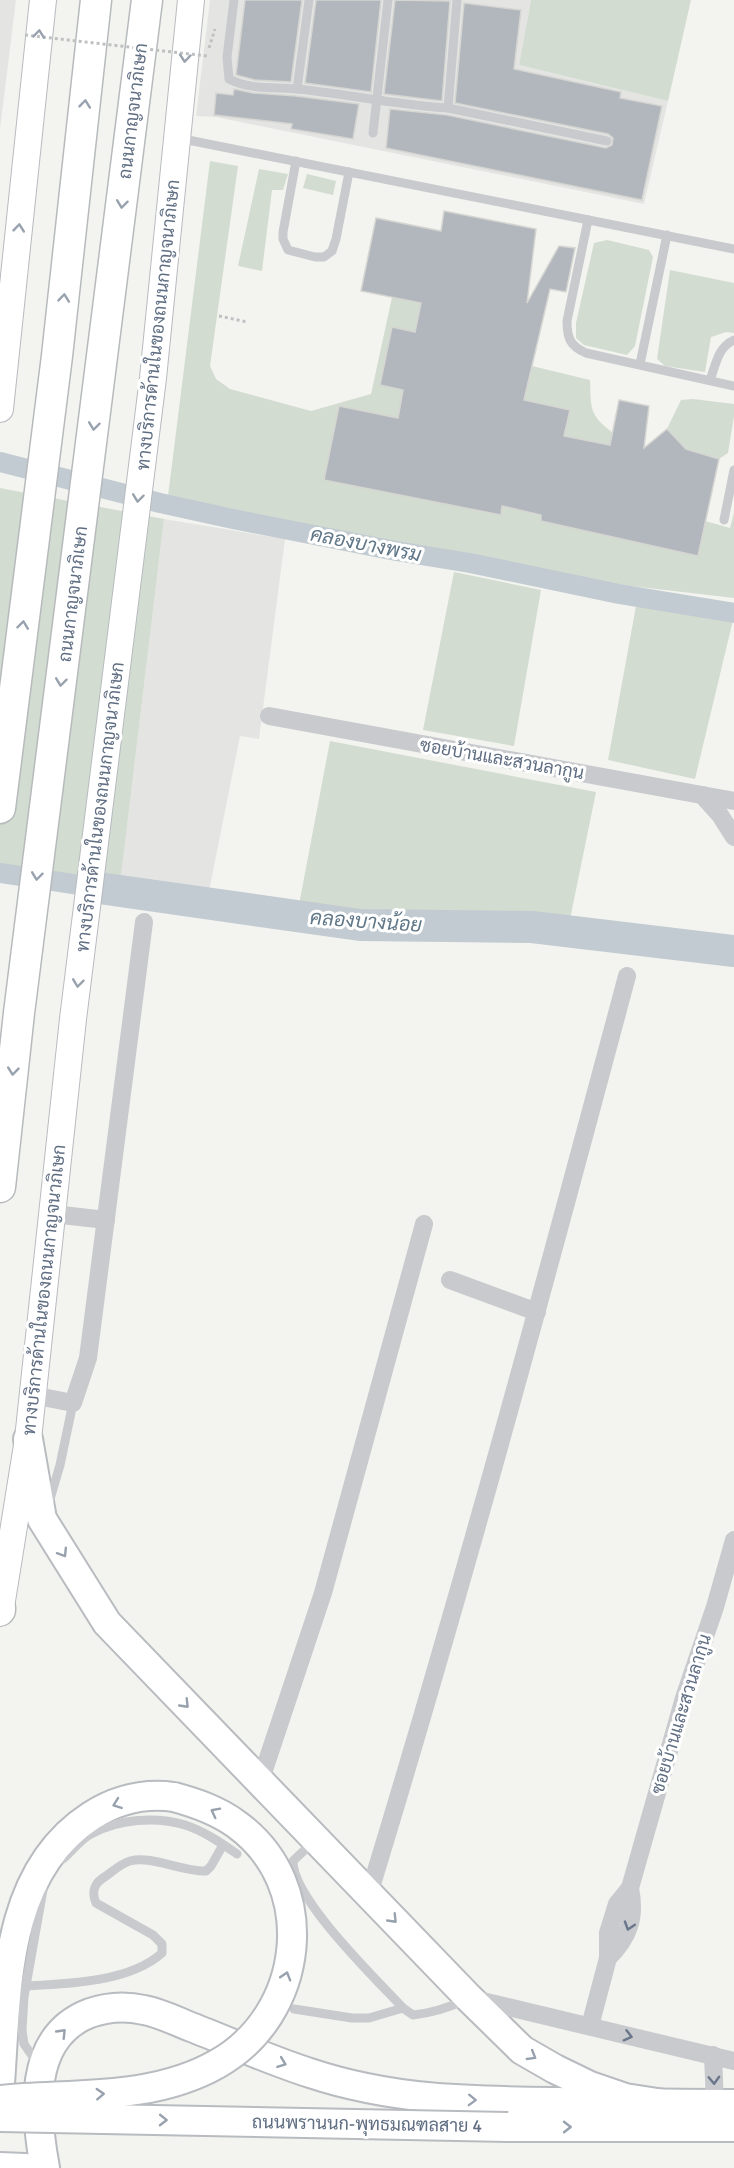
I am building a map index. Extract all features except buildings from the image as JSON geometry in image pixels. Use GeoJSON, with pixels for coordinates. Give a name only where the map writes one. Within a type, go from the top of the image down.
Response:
{"type":"FeatureCollection","features":[{"type":"Feature","properties":{"kind":"highway"},"geometry":{"type":"LineString","coordinates":[[0,808],[57,356],[96,0]]}},
{"type":"Feature","properties":{"kind":"highway","name":"ถนนกาญจนาภิเษก"},"geometry":{"type":"LineString","coordinates":[[0,1187],[19,1013],[147,0]]}},
{"type":"Feature","properties":{"kind":"main road"},"geometry":{"type":"LineString","coordinates":[[0,409],[43,0]]}},
{"type":"Feature","properties":{"kind":"main road","name":"ทางบริการด้านในของถนนกาญจนาภิเษก"},"geometry":{"type":"LineString","coordinates":[[0,1610],[28,1438],[73,1019],[153,378],[191,0]]}},
{"type":"Feature","properties":{"kind":"main road"},"geometry":{"type":"LineString","coordinates":[[28,1438],[42,1519],[107,1623],[522,2050],[590,2086],[625,2098],[664,2104]]}},
{"type":"Feature","properties":{"kind":"main road"},"geometry":{"type":"LineString","coordinates":[[0,2083],[11,1955],[25,1901],[46,1858],[64,1836],[101,1810],[122,1801],[159,1795],[196,1803],[217,1812],[237,1824],[260,1847],[276,1871],[290,1905],[292,1941],[290,1963],[276,2004],[265,2022],[236,2053],[194,2075],[162,2086],[130,2092],[0,2100]]}},
{"type":"Feature","properties":{"kind":"main road"},"geometry":{"type":"LineString","coordinates":[[45,2168],[38,2086],[46,2053],[56,2039],[77,2020],[102,2010],[130,2008],[160,2015],[308,2073],[372,2090],[438,2099],[724,2104]]}},
{"type":"Feature","properties":{"kind":"main road","name":"ถนนพรานนก-พุทธมณฑลสาย 4"},"geometry":{"type":"LineString","coordinates":[[0,2117],[508,2127],[734,2127]]}},
{"type":"Feature","properties":{"kind":"main road"},"geometry":{"type":"LineString","coordinates":[[1,2167],[25,2168]]}},
{"type":"Feature","properties":{"kind":"street","name":"ซอยบ้านและสวนลากูน"},"geometry":{"type":"LineString","coordinates":[[269,716],[734,801]]}},
{"type":"Feature","properties":{"kind":"street"},"geometry":{"type":"LineString","coordinates":[[702,795],[720,815],[734,837]]}},
{"type":"Feature","properties":{"kind":"street"},"geometry":{"type":"LineString","coordinates":[[32,1395],[73,1403],[88,1358],[144,922]]}},
{"type":"Feature","properties":{"kind":"street"},"geometry":{"type":"LineString","coordinates":[[369,1894],[415,1744],[537,1312],[627,976]]}},
{"type":"Feature","properties":{"kind":"street"},"geometry":{"type":"LineString","coordinates":[[53,1214],[106,1220]]}},
{"type":"Feature","properties":{"kind":"street"},"geometry":{"type":"LineString","coordinates":[[260,1782],[322,1593],[424,1224]]}},
{"type":"Feature","properties":{"kind":"street"},"geometry":{"type":"LineString","coordinates":[[450,1280],[537,1312]]}},
{"type":"Feature","properties":{"kind":"street","name":"ซอยบ้านและสวนลากูน"},"geometry":{"type":"LineString","coordinates":[[590,2026],[608,1958],[624,1940],[630,1921],[634,1904],[630,1888],[684,1698],[715,1607],[734,1540]]}},
{"type":"Feature","properties":{"kind":"street"},"geometry":{"type":"LineString","coordinates":[[469,1998],[524,2013],[590,2026],[734,2061]]}},
{"type":"Feature","properties":{"kind":"street"},"geometry":{"type":"LineString","coordinates":[[713,2055],[724,2104]]}},
{"type":"Feature","properties":{"kind":"lane"},"geometry":{"type":"LineString","coordinates":[[234,0],[227,57],[230,79],[243,86],[297,89],[376,101],[448,108],[607,141]]}},
{"type":"Feature","properties":{"kind":"lane"},"geometry":{"type":"LineString","coordinates":[[297,89],[309,0]]}},
{"type":"Feature","properties":{"kind":"lane"},"geometry":{"type":"LineString","coordinates":[[373,133],[388,0]]}},
{"type":"Feature","properties":{"kind":"lane"},"geometry":{"type":"LineString","coordinates":[[448,108],[457,0]]}},
{"type":"Feature","properties":{"kind":"lane"},"geometry":{"type":"LineString","coordinates":[[178,138],[734,249]]}},
{"type":"Feature","properties":{"kind":"lane"},"geometry":{"type":"LineString","coordinates":[[296,161],[283,239],[288,250],[298,254],[324,257],[332,251],[349,172]]}},
{"type":"Feature","properties":{"kind":"lane"},"geometry":{"type":"LineString","coordinates":[[588,220],[567,321],[567,336],[575,348],[586,353],[734,386]]}},
{"type":"Feature","properties":{"kind":"lane"},"geometry":{"type":"LineString","coordinates":[[640,364],[667,236]]}},
{"type":"Feature","properties":{"kind":"lane"},"geometry":{"type":"LineString","coordinates":[[711,380],[719,354],[725,344],[734,340]]}},
{"type":"Feature","properties":{"kind":"lane"},"geometry":{"type":"LineString","coordinates":[[724,520],[734,470]]}},
{"type":"Feature","properties":{"kind":"lane"},"geometry":{"type":"LineString","coordinates":[[42,1519],[51,1500],[73,1403]]}},
{"type":"Feature","properties":{"kind":"lane"},"geometry":{"type":"LineString","coordinates":[[52,1869],[89,1834],[117,1824],[152,1820],[185,1825],[237,1854]]}},
{"type":"Feature","properties":{"kind":"lane"},"geometry":{"type":"LineString","coordinates":[[316,1840],[293,1861],[297,1883],[322,1919],[403,2008],[413,2016],[427,2014],[469,1998]]}},
{"type":"Feature","properties":{"kind":"lane"},"geometry":{"type":"LineString","coordinates":[[26,1986],[68,1984],[112,1976],[153,1961],[162,1953],[162,1944],[153,1935],[96,1903],[93,1889],[98,1880],[129,1861],[141,1859],[188,1870],[206,1871],[223,1845]]}},
{"type":"Feature","properties":{"kind":"lane"},"geometry":{"type":"LineString","coordinates":[[41,2069],[24,2044],[22,2030],[26,1986],[47,1880]]}},
{"type":"Feature","properties":{"kind":"lane"},"geometry":{"type":"LineString","coordinates":[[294,2009],[352,2018],[369,2018],[403,2008]]}},
{"type":"Feature","properties":{"kind":"path"},"geometry":{"type":"LineString","coordinates":[[25,35],[207,56],[218,22]]}},
{"type":"Feature","properties":{"kind":"path"},"geometry":{"type":"LineString","coordinates":[[219,316],[247,322]]}},
{"type":"Feature","properties":{"kind":"shaded area"},"geometry":{"type":"Polygon","coordinates":[[[0,0],[16,0],[0,129],[0,0]]]}},
{"type":"Feature","properties":{"kind":"shaded area"},"geometry":{"type":"Polygon","coordinates":[[[210,0],[531,0],[519,65],[668,101],[644,204],[216,117],[196,116],[210,0]]]}},
{"type":"Feature","properties":{"kind":"shaded area"},"geometry":{"type":"Polygon","coordinates":[[[531,0],[691,0],[668,101],[519,65],[531,0]]]}},
{"type":"Feature","properties":{"kind":"shaded area"},"geometry":{"type":"Polygon","coordinates":[[[210,161],[238,166],[210,366],[216,379],[230,389],[311,411],[371,394],[396,279],[440,286],[410,438],[730,528],[734,512],[734,598],[596,582],[168,496],[210,161]]]}},
{"type":"Feature","properties":{"kind":"shaded area"},"geometry":{"type":"Polygon","coordinates":[[[259,169],[288,174],[283,190],[272,190],[262,271],[238,266],[259,169]]]}},
{"type":"Feature","properties":{"kind":"shaded area"},"geometry":{"type":"Polygon","coordinates":[[[307,174],[336,181],[333,195],[303,188],[307,174]]]}},
{"type":"Feature","properties":{"kind":"shaded area"},"geometry":{"type":"Polygon","coordinates":[[[607,240],[649,250],[653,257],[635,346],[627,355],[584,345],[576,338],[576,323],[594,243],[607,240]]]}},
{"type":"Feature","properties":{"kind":"shaded area"},"geometry":{"type":"Polygon","coordinates":[[[670,270],[734,283],[734,333],[726,332],[711,337],[705,372],[665,366],[657,359],[670,270]]]}},
{"type":"Feature","properties":{"kind":"shaded area"},"geometry":{"type":"Polygon","coordinates":[[[532,366],[590,380],[593,410],[599,421],[612,432],[610,445],[564,436],[570,410],[524,400],[532,366]]]}},
{"type":"Feature","properties":{"kind":"shaded area"},"geometry":{"type":"Polygon","coordinates":[[[693,399],[734,404],[728,453],[719,459],[686,449],[667,429],[681,400],[693,399]]]}},
{"type":"Feature","properties":{"kind":"shaded area"},"geometry":{"type":"Polygon","coordinates":[[[0,488],[164,519],[120,885],[0,866],[0,488]]]}},
{"type":"Feature","properties":{"kind":"shaded area"},"geometry":{"type":"Polygon","coordinates":[[[164,519],[285,539],[259,739],[240,736],[208,896],[120,885],[164,519]]]}},
{"type":"Feature","properties":{"kind":"shaded area"},"geometry":{"type":"Polygon","coordinates":[[[454,572],[541,590],[514,746],[423,730],[454,572]]]}},
{"type":"Feature","properties":{"kind":"shaded area"},"geometry":{"type":"Polygon","coordinates":[[[636,606],[733,620],[695,779],[608,760],[636,606]]]}},
{"type":"Feature","properties":{"kind":"shaded area"},"geometry":{"type":"Polygon","coordinates":[[[330,741],[596,792],[569,924],[357,919],[298,910],[330,741]]]}},
{"type":"Feature","properties":{"kind":"waterway","name":"คลองบางพรม"},"geometry":{"type":"LineString","coordinates":[[0,462],[160,503],[233,519],[470,563],[619,594],[734,613]]}},
{"type":"Feature","properties":{"kind":"waterway","name":"คลองบางน้อย"},"geometry":{"type":"LineString","coordinates":[[0,873],[99,888]]}},
{"type":"Feature","properties":{"kind":"waterway","name":"คลองบางน้อย"},"geometry":{"type":"LineString","coordinates":[[99,888],[360,925],[532,927],[734,951]]}}]}
